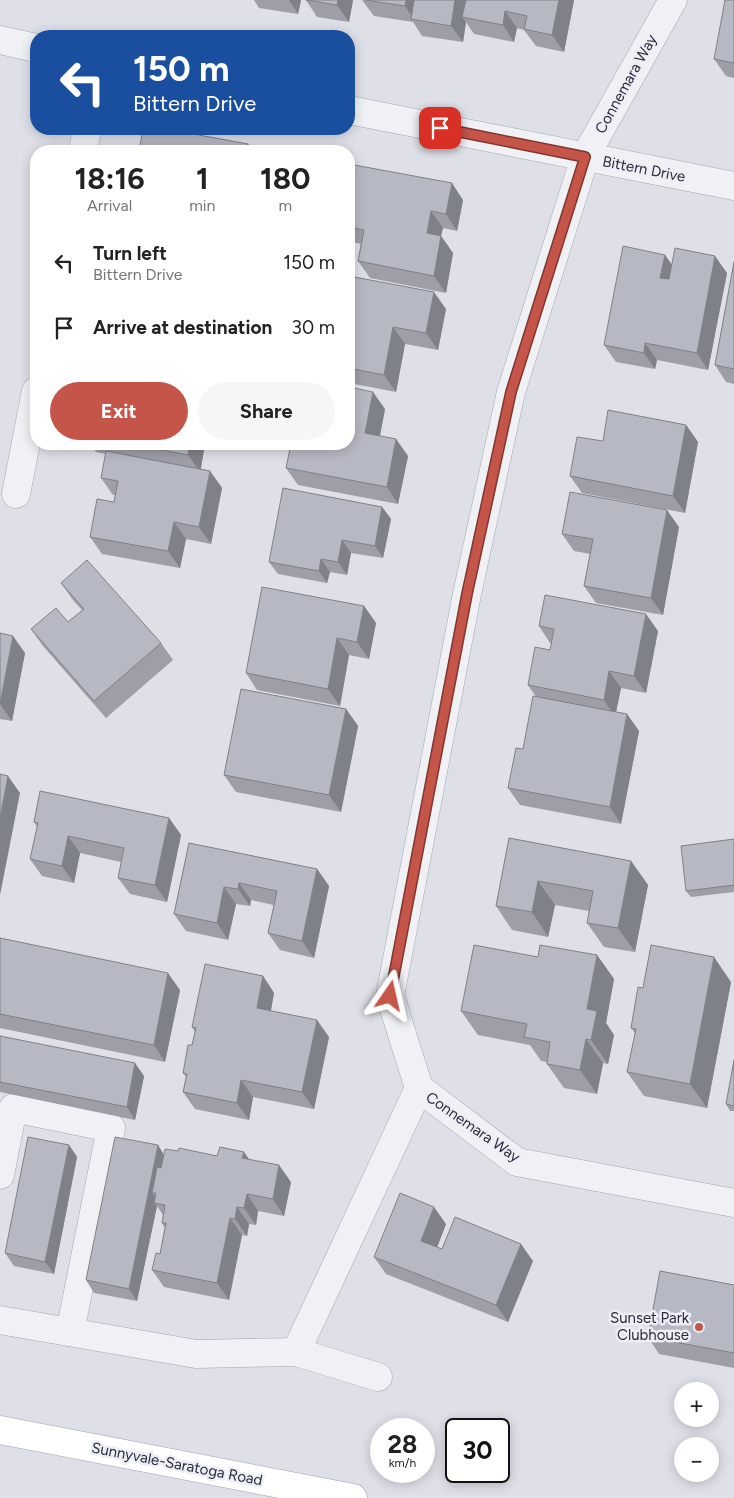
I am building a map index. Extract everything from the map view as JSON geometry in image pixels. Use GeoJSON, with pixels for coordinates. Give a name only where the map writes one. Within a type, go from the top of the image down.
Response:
{"type":"FeatureCollection","features":[{"type":"Feature","properties":{"kind":"main road","name":"Sunnyvale-Saratoga Road"},"geometry":{"type":"LineString","coordinates":[[0,1430],[353,1498]]}},
{"type":"Feature","properties":{"kind":"street","name":"Connemara Way"},"geometry":{"type":"LineString","coordinates":[[673,0],[585,157],[511,392],[467,594],[390,996],[419,1088],[517,1162],[734,1203]]}},
{"type":"Feature","properties":{"kind":"street"},"geometry":{"type":"LineString","coordinates":[[0,40],[30,47]]}},
{"type":"Feature","properties":{"kind":"street","name":"Bittern Drive"},"geometry":{"type":"LineString","coordinates":[[355,111],[734,186]]}},
{"type":"Feature","properties":{"kind":"street"},"geometry":{"type":"LineString","coordinates":[[16,494],[30,421]]}},
{"type":"Feature","properties":{"kind":"street"},"geometry":{"type":"LineString","coordinates":[[296,1352],[419,1088]]}},
{"type":"Feature","properties":{"kind":"street"},"geometry":{"type":"LineString","coordinates":[[0,1175],[13,1108],[111,1128],[70,1332]]}},
{"type":"Feature","properties":{"kind":"street"},"geometry":{"type":"LineString","coordinates":[[0,1320],[196,1354],[296,1352],[378,1377]]}},
{"type":"Feature","properties":{"kind":"building"},"geometry":{"type":"Polygon","coordinates":[[[306,0],[338,0],[337,5],[306,0]]]}},
{"type":"Feature","properties":{"kind":"building"},"geometry":{"type":"Polygon","coordinates":[[[366,0],[406,0],[405,6],[366,0]]]}},
{"type":"Feature","properties":{"kind":"building"},"geometry":{"type":"Polygon","coordinates":[[[414,0],[455,0],[451,26],[411,19],[414,0]]]}},
{"type":"Feature","properties":{"kind":"building"},"geometry":{"type":"Polygon","coordinates":[[[466,0],[559,0],[552,35],[524,29],[527,16],[505,11],[503,25],[462,17],[466,0]]]}},
{"type":"Feature","properties":{"kind":"building"},"geometry":{"type":"Polygon","coordinates":[[[725,0],[734,0],[734,63],[714,59],[725,0]]]}},
{"type":"Feature","properties":{"kind":"building"},"geometry":{"type":"Polygon","coordinates":[[[142,135],[199,135],[248,144],[248,145],[140,145],[142,135]]]}},
{"type":"Feature","properties":{"kind":"building"},"geometry":{"type":"Polygon","coordinates":[[[355,165],[452,183],[446,214],[431,211],[427,233],[441,236],[434,276],[358,261],[364,230],[355,228],[355,165]]]}},
{"type":"Feature","properties":{"kind":"building"},"geometry":{"type":"Polygon","coordinates":[[[623,246],[665,255],[660,278],[669,279],[675,248],[715,256],[697,353],[645,343],[644,353],[604,345],[623,246]]]}},
{"type":"Feature","properties":{"kind":"building"},"geometry":{"type":"Polygon","coordinates":[[[734,262],[734,369],[715,365],[734,262]]]}},
{"type":"Feature","properties":{"kind":"building"},"geometry":{"type":"Polygon","coordinates":[[[355,277],[434,292],[426,333],[393,327],[384,375],[355,369],[355,277]]]}},
{"type":"Feature","properties":{"kind":"building"},"geometry":{"type":"Polygon","coordinates":[[[355,388],[373,392],[365,433],[396,439],[387,487],[286,468],[290,450],[355,450],[355,388]]]}},
{"type":"Feature","properties":{"kind":"building"},"geometry":{"type":"Polygon","coordinates":[[[608,410],[686,425],[673,496],[570,476],[577,437],[603,441],[608,410]]]}},
{"type":"Feature","properties":{"kind":"building"},"geometry":{"type":"Polygon","coordinates":[[[162,450],[189,450],[188,455],[162,450]]]}},
{"type":"Feature","properties":{"kind":"building"},"geometry":{"type":"Polygon","coordinates":[[[106,451],[210,471],[199,527],[174,522],[168,551],[90,537],[97,499],[114,502],[118,481],[101,478],[106,451]]]}},
{"type":"Feature","properties":{"kind":"building"},"geometry":{"type":"Polygon","coordinates":[[[283,488],[382,507],[375,546],[342,540],[338,562],[321,559],[319,571],[269,562],[283,488]]]}},
{"type":"Feature","properties":{"kind":"building"},"geometry":{"type":"Polygon","coordinates":[[[570,492],[667,510],[651,598],[584,586],[593,539],[562,534],[570,492]]]}},
{"type":"Feature","properties":{"kind":"building"},"geometry":{"type":"Polygon","coordinates":[[[87,560],[161,643],[94,701],[31,629],[56,608],[68,622],[84,609],[61,583],[87,560]]]}},
{"type":"Feature","properties":{"kind":"building"},"geometry":{"type":"Polygon","coordinates":[[[262,587],[364,606],[357,642],[337,638],[328,689],[246,673],[262,587]]]}},
{"type":"Feature","properties":{"kind":"building"},"geometry":{"type":"Polygon","coordinates":[[[545,595],[646,614],[634,676],[609,671],[604,700],[528,685],[535,647],[550,650],[554,629],[539,626],[545,595]]]}},
{"type":"Feature","properties":{"kind":"building"},"geometry":{"type":"Polygon","coordinates":[[[0,633],[13,636],[0,704],[0,633]]]}},
{"type":"Feature","properties":{"kind":"building"},"geometry":{"type":"Polygon","coordinates":[[[241,689],[346,709],[329,795],[224,775],[241,689]]]}},
{"type":"Feature","properties":{"kind":"building"},"geometry":{"type":"Polygon","coordinates":[[[533,696],[627,714],[610,807],[508,788],[516,748],[523,749],[533,696]]]}},
{"type":"Feature","properties":{"kind":"building"},"geometry":{"type":"Polygon","coordinates":[[[0,774],[8,776],[0,818],[0,774]]]}},
{"type":"Feature","properties":{"kind":"building"},"geometry":{"type":"Polygon","coordinates":[[[40,791],[169,818],[155,885],[118,878],[124,848],[68,836],[62,866],[30,859],[38,823],[34,822],[40,791]]]}},
{"type":"Feature","properties":{"kind":"building"},"geometry":{"type":"Polygon","coordinates":[[[509,838],[631,861],[618,928],[587,923],[593,891],[538,881],[532,912],[496,906],[509,838]]]}},
{"type":"Feature","properties":{"kind":"building"},"geometry":{"type":"Polygon","coordinates":[[[734,839],[734,885],[686,891],[681,846],[734,839]]]}},
{"type":"Feature","properties":{"kind":"building"},"geometry":{"type":"Polygon","coordinates":[[[189,843],[317,869],[302,941],[268,933],[277,891],[239,883],[238,889],[224,887],[217,923],[174,914],[189,843]]]}},
{"type":"Feature","properties":{"kind":"building"},"geometry":{"type":"Polygon","coordinates":[[[0,938],[168,973],[154,1045],[0,1014],[0,938]]]}},
{"type":"Feature","properties":{"kind":"building"},"geometry":{"type":"Polygon","coordinates":[[[474,945],[538,957],[540,945],[597,955],[587,1009],[597,1011],[591,1040],[586,1039],[580,1070],[547,1064],[550,1042],[524,1037],[527,1024],[461,1011],[474,945]]]}},
{"type":"Feature","properties":{"kind":"building"},"geometry":{"type":"Polygon","coordinates":[[[651,945],[714,957],[690,1084],[627,1072],[636,1029],[631,1028],[638,987],[643,988],[651,945]]]}},
{"type":"Feature","properties":{"kind":"building"},"geometry":{"type":"Polygon","coordinates":[[[205,964],[263,976],[257,1008],[317,1020],[302,1092],[241,1080],[237,1103],[183,1092],[187,1074],[183,1073],[188,1045],[192,1045],[196,1028],[192,1027],[205,964]]]}},
{"type":"Feature","properties":{"kind":"building"},"geometry":{"type":"Polygon","coordinates":[[[0,1036],[135,1063],[127,1107],[0,1082],[0,1036]]]}},
{"type":"Feature","properties":{"kind":"building"},"geometry":{"type":"Polygon","coordinates":[[[734,1060],[734,1106],[726,1104],[734,1060]]]}},
{"type":"Feature","properties":{"kind":"building"},"geometry":{"type":"Polygon","coordinates":[[[28,1137],[69,1145],[45,1262],[5,1253],[28,1137]]]}},
{"type":"Feature","properties":{"kind":"building"},"geometry":{"type":"Polygon","coordinates":[[[115,1137],[158,1145],[129,1289],[86,1280],[115,1137]]]}},
{"type":"Feature","properties":{"kind":"building"},"geometry":{"type":"Polygon","coordinates":[[[220,1147],[244,1152],[242,1158],[279,1165],[273,1199],[247,1194],[244,1208],[237,1207],[235,1219],[230,1218],[217,1283],[152,1270],[156,1253],[160,1254],[166,1223],[162,1223],[165,1205],[154,1203],[156,1193],[152,1193],[157,1167],[161,1168],[165,1149],[178,1151],[179,1148],[217,1156],[220,1147]]]}},
{"type":"Feature","properties":{"kind":"building"},"geometry":{"type":"Polygon","coordinates":[[[400,1193],[434,1207],[421,1241],[442,1249],[455,1217],[521,1244],[496,1305],[374,1257],[400,1193]]]}},
{"type":"Feature","properties":{"kind":"building","name":"Sunset Park Clubhouse"},"geometry":{"type":"Polygon","coordinates":[[[660,1271],[734,1285],[734,1353],[648,1337],[660,1271]]]}},
{"type":"Feature","properties":{"kind":"place","name":"Sunset Park Clubhouse"},"geometry":{"type":"Point","coordinates":[699,1327]}},
{"type":"Feature","properties":{"kind":"route"},"geometry":{"type":"LineString","coordinates":[[390,996],[467,594],[511,392],[585,157],[440,128]]}}]}
